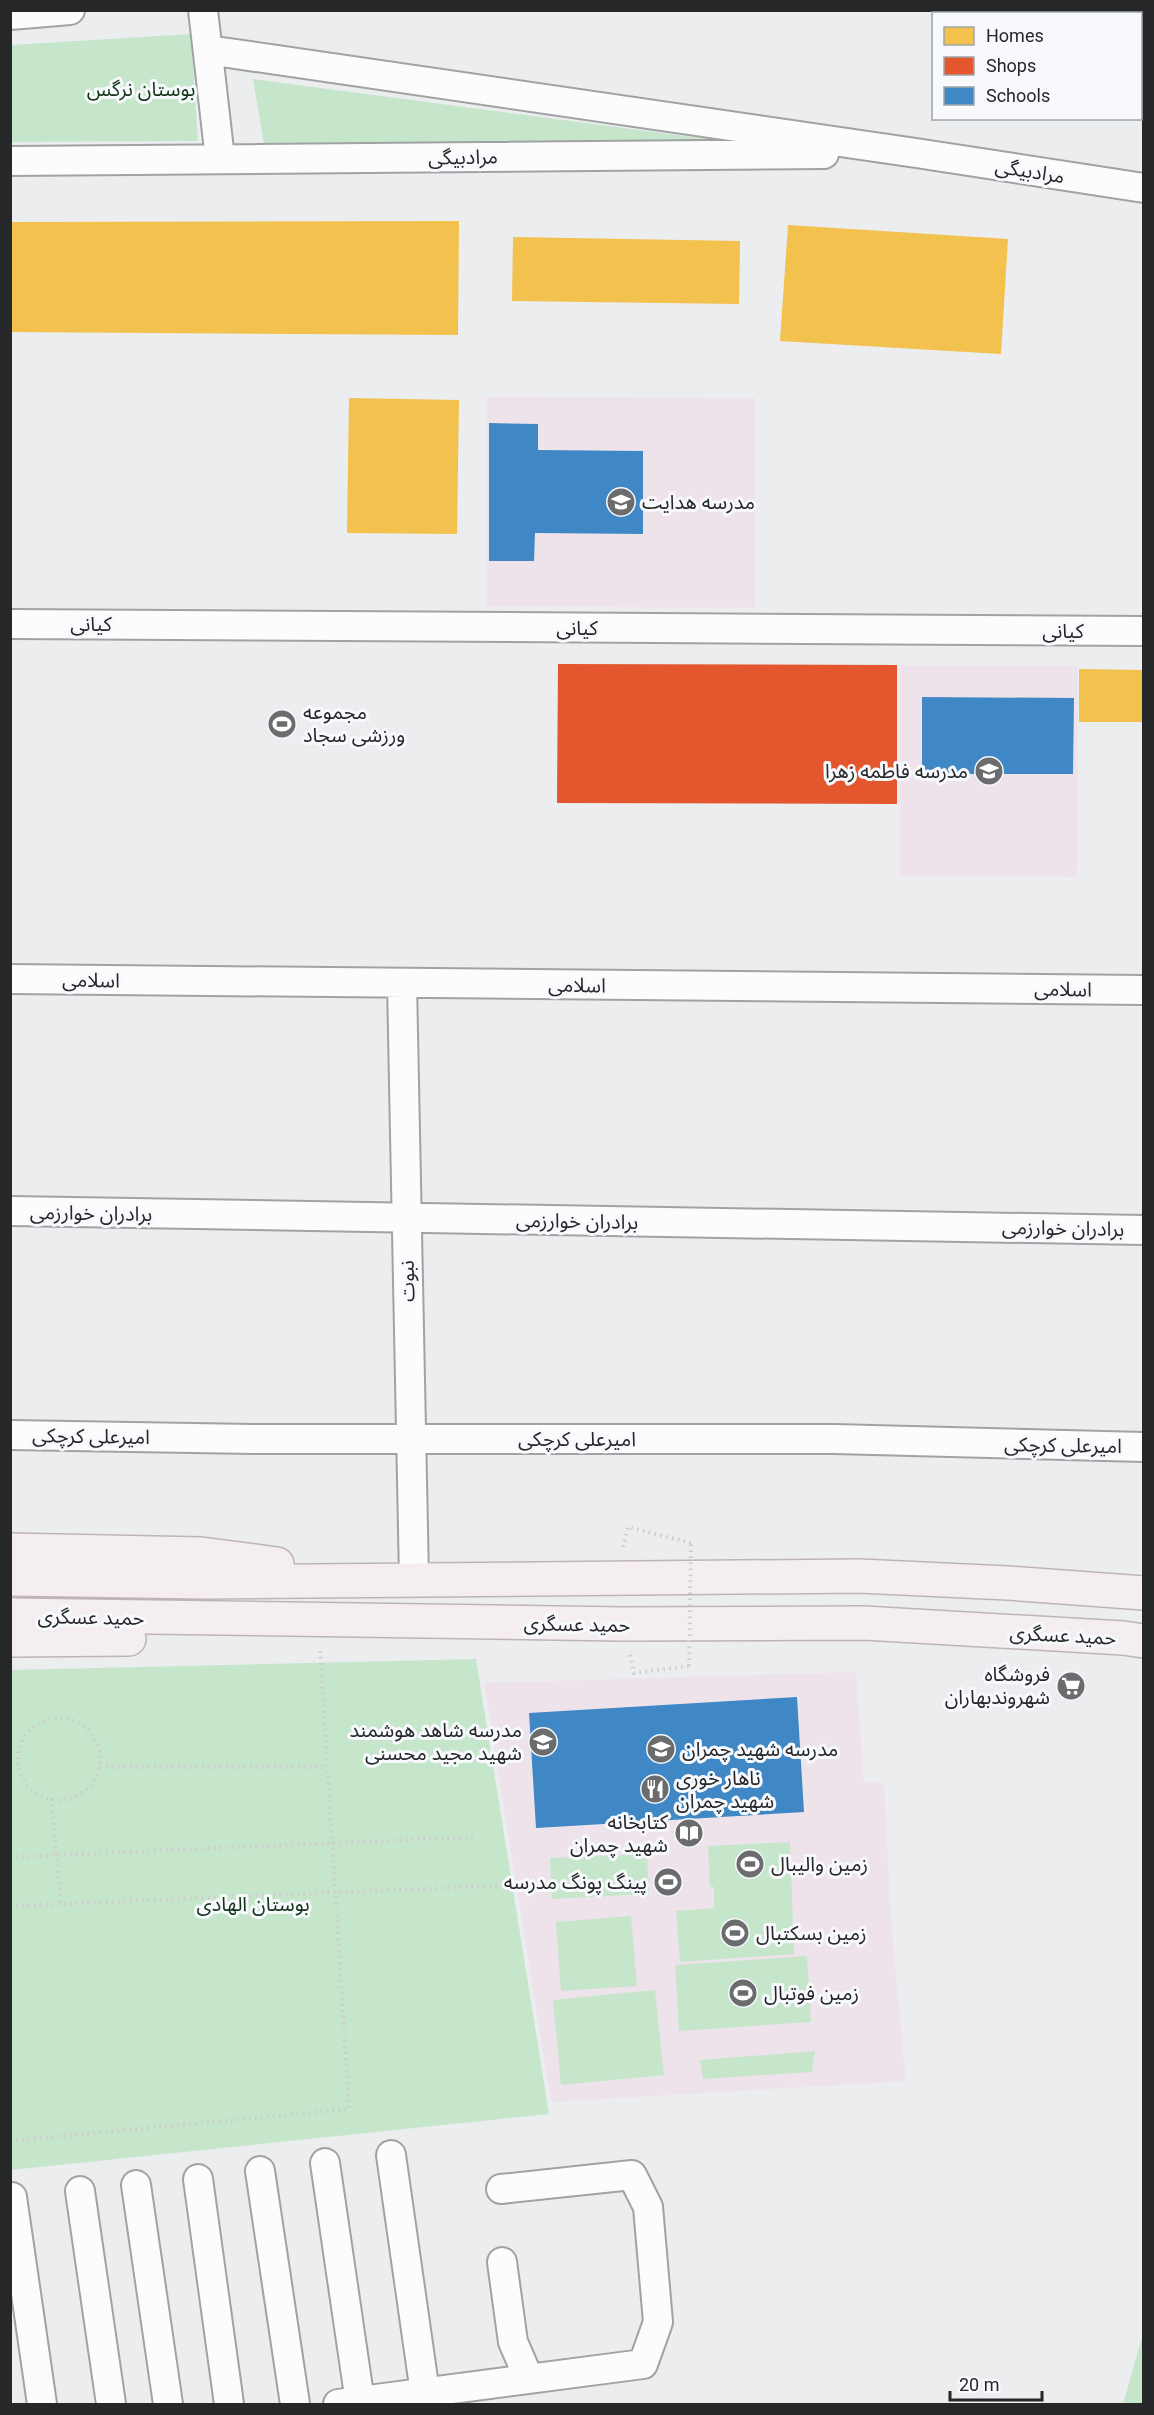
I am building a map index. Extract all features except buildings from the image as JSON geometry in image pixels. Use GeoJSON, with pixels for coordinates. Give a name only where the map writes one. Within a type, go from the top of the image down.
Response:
{"type":"FeatureCollection","features":[{"type":"Feature","properties":{"kind":"main road"},"geometry":{"type":"LineString","coordinates":[[10,1550],[201,1554],[401,1579]]}},
{"type":"Feature","properties":{"kind":"main road","name":"حمید عسگری"},"geometry":{"type":"LineString","coordinates":[[10,1579],[204,1582],[859,1576],[1008,1583],[1143,1593]]}},
{"type":"Feature","properties":{"kind":"main road","name":"حمید عسگری"},"geometry":{"type":"LineString","coordinates":[[10,1615],[622,1624],[864,1623],[1137,1643]]}},
{"type":"Feature","properties":{"kind":"main road"},"geometry":{"type":"LineString","coordinates":[[10,1640],[204,1639],[431,1622]]}},
{"type":"Feature","properties":{"kind":"street"},"geometry":{"type":"LineString","coordinates":[[10,15],[70,10]]}},
{"type":"Feature","properties":{"kind":"street"},"geometry":{"type":"LineString","coordinates":[[203,10],[220,159]]}},
{"type":"Feature","properties":{"kind":"street","name":"مرادبیگی"},"geometry":{"type":"LineString","coordinates":[[208,50],[1143,188]]}},
{"type":"Feature","properties":{"kind":"street","name":"مرادبیگی"},"geometry":{"type":"LineString","coordinates":[[10,161],[916,153]]}},
{"type":"Feature","properties":{"kind":"street","name":"کیانی"},"geometry":{"type":"LineString","coordinates":[[10,624],[1143,631]]}},
{"type":"Feature","properties":{"kind":"street","name":"اسلامی"},"geometry":{"type":"LineString","coordinates":[[10,979],[1143,990]]}},
{"type":"Feature","properties":{"kind":"street","name":"نبوت"},"geometry":{"type":"LineString","coordinates":[[401,1579],[411,1438],[402,983]]}},
{"type":"Feature","properties":{"kind":"street","name":"برادران خوارزمی"},"geometry":{"type":"LineString","coordinates":[[10,1211],[1143,1230]]}},
{"type":"Feature","properties":{"kind":"street","name":"امیرعلی کرچکی"},"geometry":{"type":"LineString","coordinates":[[10,1435],[834,1439],[1143,1447]]}},
{"type":"Feature","properties":{"kind":"street"},"geometry":{"type":"LineString","coordinates":[[391,2155],[425,2393]]}},
{"type":"Feature","properties":{"kind":"street"},"geometry":{"type":"LineString","coordinates":[[325,2163],[349,2403],[643,2364],[658,2322],[648,2206],[632,2175],[501,2188]]}},
{"type":"Feature","properties":{"kind":"street"},"geometry":{"type":"LineString","coordinates":[[260,2171],[295,2404]]}},
{"type":"Feature","properties":{"kind":"street"},"geometry":{"type":"LineString","coordinates":[[198,2179],[229,2404]]}},
{"type":"Feature","properties":{"kind":"street"},"geometry":{"type":"LineString","coordinates":[[136,2185],[168,2404]]}},
{"type":"Feature","properties":{"kind":"street"},"geometry":{"type":"LineString","coordinates":[[80,2191],[111,2404]]}},
{"type":"Feature","properties":{"kind":"street"},"geometry":{"type":"LineString","coordinates":[[12,2197],[42,2404]]}},
{"type":"Feature","properties":{"kind":"street"},"geometry":{"type":"LineString","coordinates":[[502,2262],[513,2342],[529,2379]]}},
{"type":"Feature","properties":{"kind":"path"},"geometry":{"type":"LineString","coordinates":[[628,1527],[691,1543],[689,1666],[634,1673]]}},
{"type":"Feature","properties":{"kind":"path"},"geometry":{"type":"LineString","coordinates":[[10,2141],[349,2109],[318,1630]]}},
{"type":"Feature","properties":{"kind":"path"},"geometry":{"type":"LineString","coordinates":[[63,1718],[76,1721],[88,1729],[96,1740],[100,1753],[100,1767],[95,1779],[87,1789],[70,1798],[51,1799],[38,1794],[27,1784],[21,1773],[18,1759],[20,1746],[27,1733],[37,1724],[49,1719],[63,1718]]}},
{"type":"Feature","properties":{"kind":"path"},"geometry":{"type":"LineString","coordinates":[[100,1767],[327,1767]]}},
{"type":"Feature","properties":{"kind":"path"},"geometry":{"type":"LineString","coordinates":[[51,1799],[61,1904]]}},
{"type":"Feature","properties":{"kind":"path"},"geometry":{"type":"LineString","coordinates":[[10,1857],[473,1837]]}},
{"type":"Feature","properties":{"kind":"path"},"geometry":{"type":"LineString","coordinates":[[10,1906],[512,1885]]}},
{"type":"Feature","properties":{"kind":"shaded area","name":"مدرسه هدایت"},"geometry":{"type":"Polygon","coordinates":[[[487,397],[755,398],[755,608],[487,606],[487,397]]]}},
{"type":"Feature","properties":{"kind":"shaded area","name":"مدرسه فاطمه زهرا"},"geometry":{"type":"Polygon","coordinates":[[[900,665],[1078,666],[1077,877],[900,876],[900,665]]]}},
{"type":"Feature","properties":{"kind":"shaded area"},"geometry":{"type":"Polygon","coordinates":[[[856,1672],[864,1782],[884,1783],[891,1920],[906,2081],[551,2102],[484,1683],[856,1672]]]}},
{"type":"Feature","properties":{"kind":"green space","name":"بوستان نرگس"},"geometry":{"type":"Polygon","coordinates":[[[191,34],[198,141],[11,142],[11,45],[191,34]]]}},
{"type":"Feature","properties":{"kind":"green space","name":"بوستان نرگس"},"geometry":{"type":"Polygon","coordinates":[[[253,79],[745,144],[265,150],[253,79]]]}},
{"type":"Feature","properties":{"kind":"green space","name":"بوستان الهادی"},"geometry":{"type":"Polygon","coordinates":[[[476,1659],[549,2114],[11,2170],[11,1670],[476,1659]]]}},
{"type":"Feature","properties":{"kind":"green space"},"geometry":{"type":"Polygon","coordinates":[[[790,1842],[794,1954],[680,1962],[676,1911],[714,1908],[714,1887],[710,1887],[708,1846],[790,1842]]]}},
{"type":"Feature","properties":{"kind":"green space"},"geometry":{"type":"Polygon","coordinates":[[[647,1854],[649,1894],[552,1899],[550,1858],[647,1854]]]}},
{"type":"Feature","properties":{"kind":"green space"},"geometry":{"type":"Polygon","coordinates":[[[631,1916],[637,1986],[561,1991],[556,1922],[631,1916]]]}},
{"type":"Feature","properties":{"kind":"green space","name":"زمین فوتبال"},"geometry":{"type":"Polygon","coordinates":[[[807,1956],[811,2022],[679,2031],[675,1965],[807,1956]]]}},
{"type":"Feature","properties":{"kind":"green space"},"geometry":{"type":"Polygon","coordinates":[[[655,1990],[664,2075],[561,2085],[553,2000],[655,1990]]]}},
{"type":"Feature","properties":{"kind":"green space"},"geometry":{"type":"Polygon","coordinates":[[[815,2051],[812,2072],[703,2079],[700,2060],[815,2051]]]}},
{"type":"Feature","properties":{"kind":"green space"},"geometry":{"type":"Polygon","coordinates":[[[1143,2334],[1143,2404],[1123,2404],[1143,2334]]]}},
{"type":"Feature","properties":{"kind":"place","name":"مدرسه هدایت"},"geometry":{"type":"Point","coordinates":[621,502]}},
{"type":"Feature","properties":{"kind":"place","name":"مجموعه ورزشی سجاد"},"geometry":{"type":"Point","coordinates":[282,724]}},
{"type":"Feature","properties":{"kind":"place","name":"مدرسه فاطمه زهرا"},"geometry":{"type":"Point","coordinates":[989,771]}},
{"type":"Feature","properties":{"kind":"place","name":"فروشگاه شهروندبهاران"},"geometry":{"type":"Point","coordinates":[1071,1686]}},
{"type":"Feature","properties":{"kind":"place","name":"مدرسه شاهد هوشمند شهید مجید محسنی"},"geometry":{"type":"Point","coordinates":[543,1742]}},
{"type":"Feature","properties":{"kind":"place","name":"مدرسه شهید چمران"},"geometry":{"type":"Point","coordinates":[661,1749]}},
{"type":"Feature","properties":{"kind":"place","name":"ناهار خوری شهید چمران"},"geometry":{"type":"Point","coordinates":[655,1789]}},
{"type":"Feature","properties":{"kind":"place","name":"کتابخانه شهید چمران"},"geometry":{"type":"Point","coordinates":[689,1833]}},
{"type":"Feature","properties":{"kind":"place","name":"زمین والیبال"},"geometry":{"type":"Point","coordinates":[750,1864]}},
{"type":"Feature","properties":{"kind":"place","name":"پینگ پونگ مدرسه"},"geometry":{"type":"Point","coordinates":[668,1882]}},
{"type":"Feature","properties":{"kind":"place","name":"زمین بسکتبال"},"geometry":{"type":"Point","coordinates":[735,1933]}},
{"type":"Feature","properties":{"kind":"place","name":"زمین فوتبال"},"geometry":{"type":"Point","coordinates":[743,1993]}}]}
